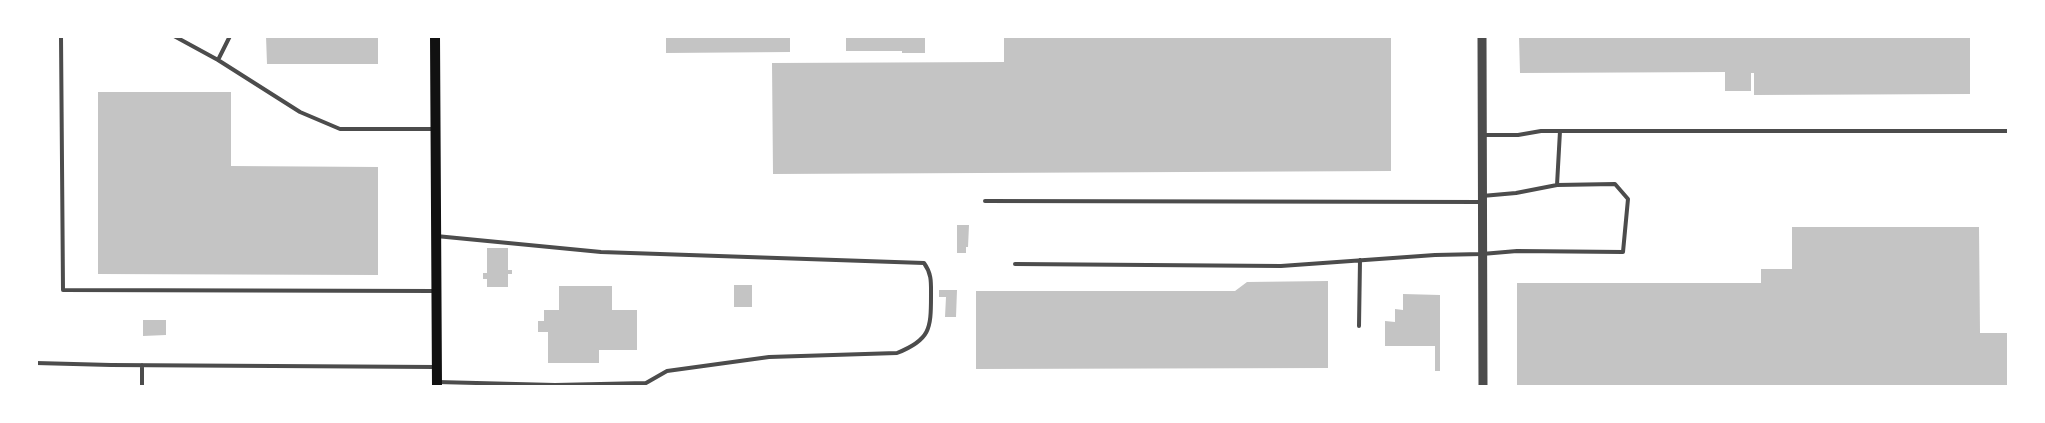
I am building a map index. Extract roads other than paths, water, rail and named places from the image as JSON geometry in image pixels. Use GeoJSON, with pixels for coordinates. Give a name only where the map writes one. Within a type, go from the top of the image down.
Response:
{"type":"FeatureCollection","features":[{"type":"Feature","properties":{"kind":"main road"},"geometry":{"type":"LineString","coordinates":[[435,36],[434,129],[437,384]]}},
{"type":"Feature","properties":{"kind":"street"},"geometry":{"type":"LineString","coordinates":[[1482,36],[1482,387]]}},
{"type":"Feature","properties":{"kind":"lane"},"geometry":{"type":"LineString","coordinates":[[61,36],[63,290],[436,291]]}},
{"type":"Feature","properties":{"kind":"lane"},"geometry":{"type":"LineString","coordinates":[[174,36],[218,60],[300,112],[340,129],[434,129]]}},
{"type":"Feature","properties":{"kind":"lane"},"geometry":{"type":"LineString","coordinates":[[218,60],[230,36]]}},
{"type":"Feature","properties":{"kind":"lane"},"geometry":{"type":"LineString","coordinates":[[1482,135],[1518,135],[1541,131],[2009,131]]}},
{"type":"Feature","properties":{"kind":"lane"},"geometry":{"type":"LineString","coordinates":[[1557,185],[1560,131]]}},
{"type":"Feature","properties":{"kind":"lane"},"geometry":{"type":"LineString","coordinates":[[985,202],[1482,199],[1557,185],[1615,184],[1628,198],[1623,252],[1517,251],[1280,266],[1015,264]]}},
{"type":"Feature","properties":{"kind":"lane"},"geometry":{"type":"LineString","coordinates":[[435,236],[601,252],[924,263],[930,272],[931,322],[923,338],[913,347],[897,353],[769,357],[667,370],[646,383],[555,385],[437,384]]}},
{"type":"Feature","properties":{"kind":"lane"},"geometry":{"type":"LineString","coordinates":[[1359,326],[1360,260]]}},
{"type":"Feature","properties":{"kind":"lane"},"geometry":{"type":"LineString","coordinates":[[36,363],[437,367]]}},
{"type":"Feature","properties":{"kind":"lane"},"geometry":{"type":"LineString","coordinates":[[142,365],[142,387]]}}]}
